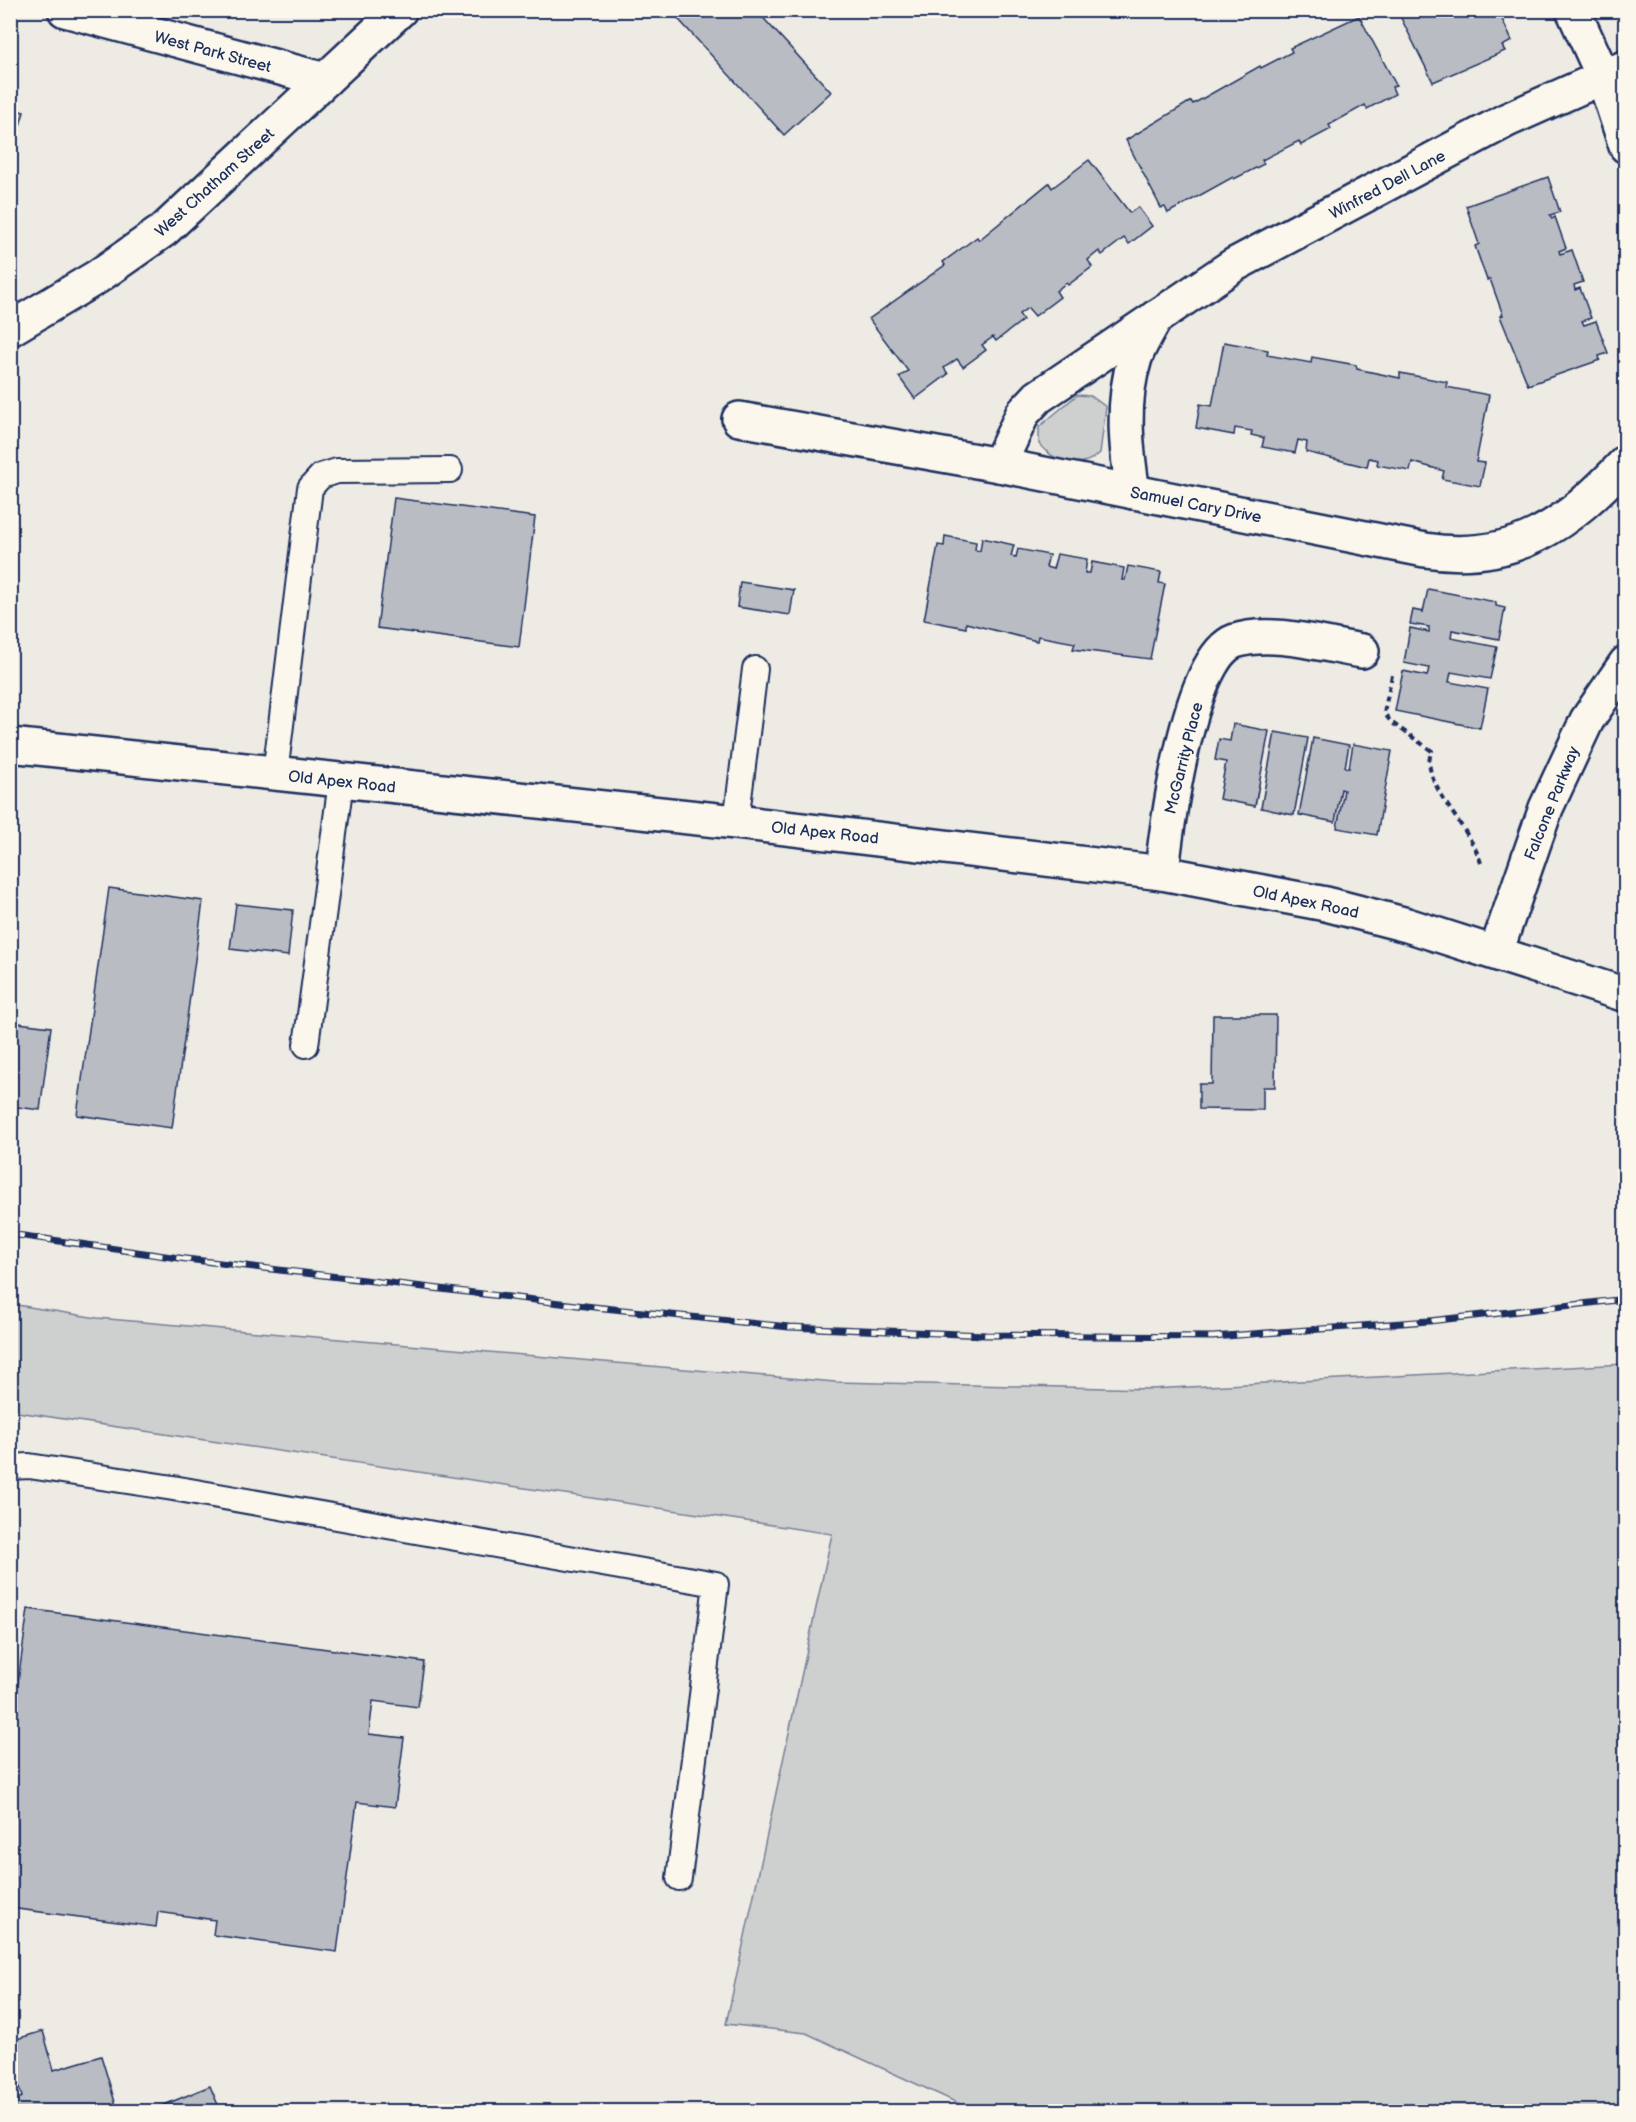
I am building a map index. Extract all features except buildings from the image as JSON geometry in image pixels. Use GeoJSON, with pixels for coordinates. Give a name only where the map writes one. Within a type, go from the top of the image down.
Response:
{"type":"FeatureCollection","features":[{"type":"Feature","properties":{"kind":"street","name":"West Park Street"},"geometry":{"type":"LineString","coordinates":[[65,10],[325,80]]}},
{"type":"Feature","properties":{"kind":"street","name":"West Chatham Street"},"geometry":{"type":"LineString","coordinates":[[10,329],[98,278],[164,230],[400,10]]}},
{"type":"Feature","properties":{"kind":"street"},"geometry":{"type":"LineString","coordinates":[[1573,10],[1614,72],[1626,146]]}},
{"type":"Feature","properties":{"kind":"street","name":"Winfred Dell Lane"},"geometry":{"type":"LineString","coordinates":[[999,465],[1023,413],[1038,397],[1157,315],[1252,255],[1507,120],[1614,72]]}},
{"type":"Feature","properties":{"kind":"street"},"geometry":{"type":"LineString","coordinates":[[1133,492],[1127,453],[1127,398],[1136,357],[1157,315]]}},
{"type":"Feature","properties":{"kind":"street","name":"Samuel Cary Drive"},"geometry":{"type":"LineString","coordinates":[[739,419],[999,465],[1425,550],[1488,553],[1516,545],[1548,530],[1580,506],[1626,462]]}},
{"type":"Feature","properties":{"kind":"street","name":"McGarrity Place"},"geometry":{"type":"LineString","coordinates":[[1162,873],[1167,824],[1186,731],[1199,692],[1216,656],[1232,642],[1263,636],[1362,651]]}},
{"type":"Feature","properties":{"kind":"street","name":"Falcone Parkway"},"geometry":{"type":"LineString","coordinates":[[1496,952],[1546,808],[1587,720],[1626,663]]}},
{"type":"Feature","properties":{"kind":"street","name":"Old Apex Road"},"geometry":{"type":"LineString","coordinates":[[10,746],[736,822],[1162,873],[1326,904],[1407,925],[1626,995]]}},
{"type":"Feature","properties":{"kind":"lane"},"geometry":{"type":"LineString","coordinates":[[275,774],[310,488],[321,476],[337,471],[450,470]]}},
{"type":"Feature","properties":{"kind":"lane"},"geometry":{"type":"LineString","coordinates":[[736,822],[755,669]]}},
{"type":"Feature","properties":{"kind":"lane"},"geometry":{"type":"LineString","coordinates":[[306,1045],[341,781]]}},
{"type":"Feature","properties":{"kind":"lane"},"geometry":{"type":"LineString","coordinates":[[10,1467],[29,1466],[173,1488],[716,1584],[679,1878]]}},
{"type":"Feature","properties":{"kind":"path"},"geometry":{"type":"LineString","coordinates":[[1362,651],[1395,658],[1384,713],[1391,722],[1432,751],[1429,757],[1430,772],[1482,863]]}},
{"type":"Feature","properties":{"kind":"shaded area"},"geometry":{"type":"Polygon","coordinates":[[[1077,395],[1091,396],[1106,407],[1100,453],[1092,459],[1076,463],[1060,460],[1045,450],[1039,444],[1039,427],[1077,395]]]}},
{"type":"Feature","properties":{"kind":"shaded area"},"geometry":{"type":"Polygon","coordinates":[[[11,1304],[97,1318],[835,1382],[1151,1389],[1625,1364],[1625,2111],[975,2111],[806,2033],[726,2024],[832,1534],[11,1411],[11,1304]]]}},
{"type":"Feature","properties":{"kind":"railway"},"geometry":{"type":"LineString","coordinates":[[10,1234],[186,1259],[594,1307],[789,1327],[986,1335],[1212,1337],[1429,1321],[1626,1299]]}}]}
